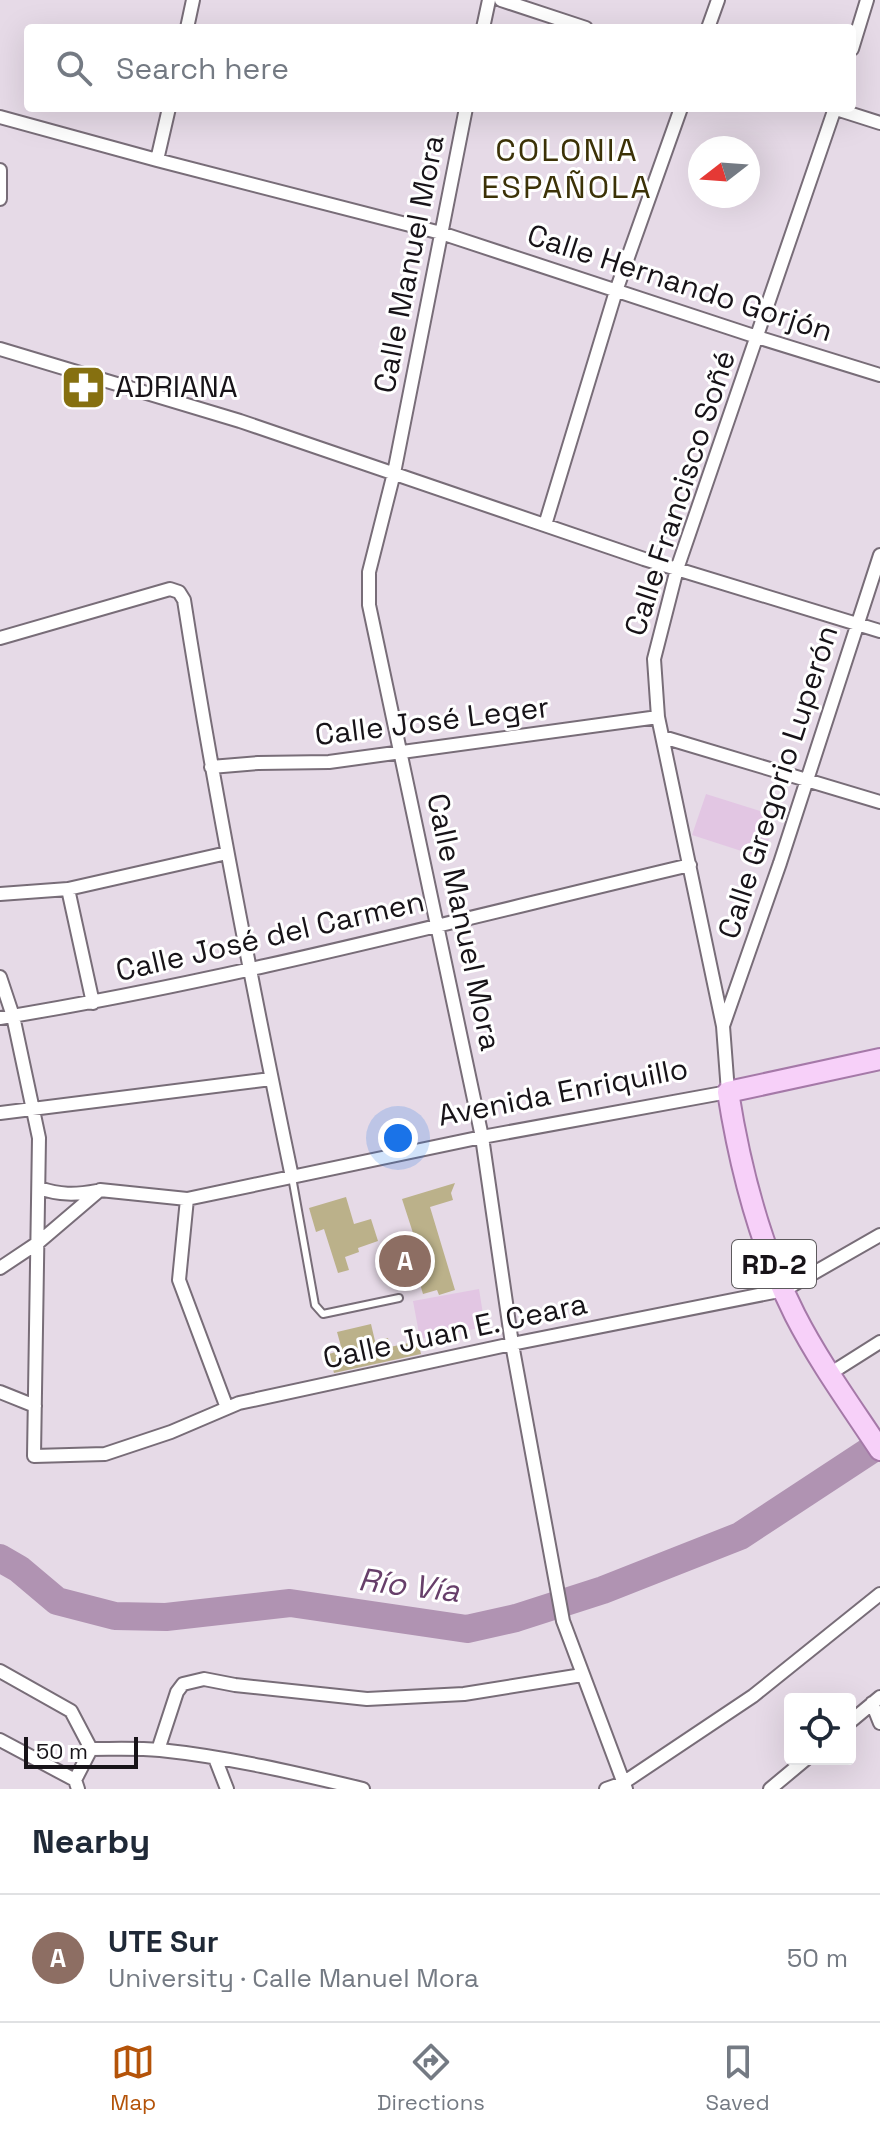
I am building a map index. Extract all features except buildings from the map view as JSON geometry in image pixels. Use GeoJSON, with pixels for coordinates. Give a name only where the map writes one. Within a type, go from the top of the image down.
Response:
{"type":"FeatureCollection","features":[{"type":"Feature","properties":{"kind":"main road","name":"Avenida Enriquillo"},"geometry":{"type":"LineString","coordinates":[[728,1092],[880,1059]]}},
{"type":"Feature","properties":{"kind":"main road","name":"RD-2"},"geometry":{"type":"LineString","coordinates":[[728,1092],[734,1132],[757,1219],[784,1290],[796,1316],[880,1450]]}},
{"type":"Feature","properties":{"kind":"street"},"geometry":{"type":"LineString","coordinates":[[188,24],[193,0]]}},
{"type":"Feature","properties":{"kind":"street"},"geometry":{"type":"LineString","coordinates":[[484,24],[489,0]]}},
{"type":"Feature","properties":{"kind":"street"},"geometry":{"type":"LineString","coordinates":[[501,0],[574,24]]}},
{"type":"Feature","properties":{"kind":"street"},"geometry":{"type":"LineString","coordinates":[[709,24],[718,0]]}},
{"type":"Feature","properties":{"kind":"street"},"geometry":{"type":"LineString","coordinates":[[856,36],[867,0]]}},
{"type":"Feature","properties":{"kind":"street"},"geometry":{"type":"LineString","coordinates":[[157,160],[168,112]]}},
{"type":"Feature","properties":{"kind":"street","name":"Calle Manuel Mora"},"geometry":{"type":"LineString","coordinates":[[465,112],[394,473],[369,572],[369,605],[482,1137],[512,1344],[554,1580],[563,1621],[625,1786]]}},
{"type":"Feature","properties":{"kind":"street"},"geometry":{"type":"LineString","coordinates":[[545,525],[616,291],[680,112]]}},
{"type":"Feature","properties":{"kind":"street","name":"Calle Francisco Soñé"},"geometry":{"type":"LineString","coordinates":[[728,1092],[723,1026],[658,717],[654,659],[677,569],[833,112]]}},
{"type":"Feature","properties":{"kind":"street"},"geometry":{"type":"LineString","coordinates":[[846,112],[880,123]]}},
{"type":"Feature","properties":{"kind":"street","name":"Calle Hernando Gorjón"},"geometry":{"type":"LineString","coordinates":[[0,117],[441,233],[880,375]]}},
{"type":"Feature","properties":{"kind":"street"},"geometry":{"type":"LineString","coordinates":[[0,170],[0,199]]}},
{"type":"Feature","properties":{"kind":"street"},"geometry":{"type":"LineString","coordinates":[[0,349],[240,421],[677,569],[880,631]]}},
{"type":"Feature","properties":{"kind":"street","name":"Calle Gregorio Luperón"},"geometry":{"type":"LineString","coordinates":[[723,1026],[880,555]]}},
{"type":"Feature","properties":{"kind":"street"},"geometry":{"type":"LineString","coordinates":[[0,638],[170,589],[179,592],[184,600],[248,970],[292,1177]]}},
{"type":"Feature","properties":{"kind":"street","name":"Calle José Leger"},"geometry":{"type":"LineString","coordinates":[[211,767],[329,762],[401,754],[658,717]]}},
{"type":"Feature","properties":{"kind":"street"},"geometry":{"type":"LineString","coordinates":[[663,737],[880,802]]}},
{"type":"Feature","properties":{"kind":"street"},"geometry":{"type":"LineString","coordinates":[[0,894],[68,889],[227,853]]}},
{"type":"Feature","properties":{"kind":"street","name":"Calle José del Carmen"},"geometry":{"type":"LineString","coordinates":[[6,1017],[93,1003],[248,970],[690,865]]}},
{"type":"Feature","properties":{"kind":"street"},"geometry":{"type":"LineString","coordinates":[[68,889],[93,1003]]}},
{"type":"Feature","properties":{"kind":"street"},"geometry":{"type":"LineString","coordinates":[[0,977],[6,1017],[39,1138],[35,1406],[0,1392]]}},
{"type":"Feature","properties":{"kind":"street"},"geometry":{"type":"LineString","coordinates":[[0,1113],[271,1079]]}},
{"type":"Feature","properties":{"kind":"street","name":"Avenida Enriquillo"},"geometry":{"type":"LineString","coordinates":[[39,1188],[65,1195],[100,1190],[187,1199],[482,1137],[728,1092]]}},
{"type":"Feature","properties":{"kind":"street"},"geometry":{"type":"LineString","coordinates":[[0,1268],[39,1242],[100,1190]]}},
{"type":"Feature","properties":{"kind":"street"},"geometry":{"type":"LineString","coordinates":[[187,1199],[179,1280],[227,1408]]}},
{"type":"Feature","properties":{"kind":"street","name":"Calle Juan E. Ceara"},"geometry":{"type":"LineString","coordinates":[[35,1406],[34,1456],[105,1454],[171,1432],[239,1403],[784,1290],[880,1235]]}},
{"type":"Feature","properties":{"kind":"street"},"geometry":{"type":"LineString","coordinates":[[831,1373],[880,1342]]}},
{"type":"Feature","properties":{"kind":"street"},"geometry":{"type":"LineString","coordinates":[[606,1789],[625,1786],[753,1696],[880,1594]]}},
{"type":"Feature","properties":{"kind":"street"},"geometry":{"type":"LineString","coordinates":[[0,1671],[71,1711],[91,1749]]}},
{"type":"Feature","properties":{"kind":"street"},"geometry":{"type":"LineString","coordinates":[[158,1750],[177,1692],[183,1684],[193,1680],[367,1699],[464,1694],[582,1675]]}},
{"type":"Feature","properties":{"kind":"street"},"geometry":{"type":"LineString","coordinates":[[856,1717],[876,1700]]}},
{"type":"Feature","properties":{"kind":"street"},"geometry":{"type":"LineString","coordinates":[[876,1700],[880,1723]]}},
{"type":"Feature","properties":{"kind":"street"},"geometry":{"type":"LineString","coordinates":[[0,1740],[76,1784],[91,1749]]}},
{"type":"Feature","properties":{"kind":"street"},"geometry":{"type":"LineString","coordinates":[[91,1749],[158,1750],[215,1758],[284,1770],[363,1789]]}},
{"type":"Feature","properties":{"kind":"street"},"geometry":{"type":"LineString","coordinates":[[215,1758],[227,1789]]}},
{"type":"Feature","properties":{"kind":"street"},"geometry":{"type":"LineString","coordinates":[[770,1789],[799,1765]]}},
{"type":"Feature","properties":{"kind":"lane"},"geometry":{"type":"LineString","coordinates":[[292,1177],[315,1305],[323,1314],[399,1298]]}},
{"type":"Feature","properties":{"kind":"shaded area"},"geometry":{"type":"Polygon","coordinates":[[[706,794],[776,816],[763,858],[692,835],[706,794]]]}},
{"type":"Feature","properties":{"kind":"shaded area"},"geometry":{"type":"Polygon","coordinates":[[[479,1289],[485,1327],[420,1339],[413,1301],[479,1289]]]}},
{"type":"Feature","properties":{"kind":"waterway","name":"Río Vía"},"geometry":{"type":"LineString","coordinates":[[0,1558],[19,1569],[57,1601],[115,1616],[166,1617],[290,1603],[467,1629],[516,1618],[603,1590],[740,1536],[880,1444]]}},
{"type":"Feature","properties":{"kind":"place","name":"ADRIANA"},"geometry":{"type":"Point","coordinates":[84,387]}},
{"type":"Feature","properties":{"kind":"place","name":"UTE Sur"},"geometry":{"type":"Point","coordinates":[405,1261]}},
{"type":"Feature","properties":{"kind":"district","name":"COLONIA ESPAÑOLA"},"geometry":{"type":"Point","coordinates":[567,168]}}]}
